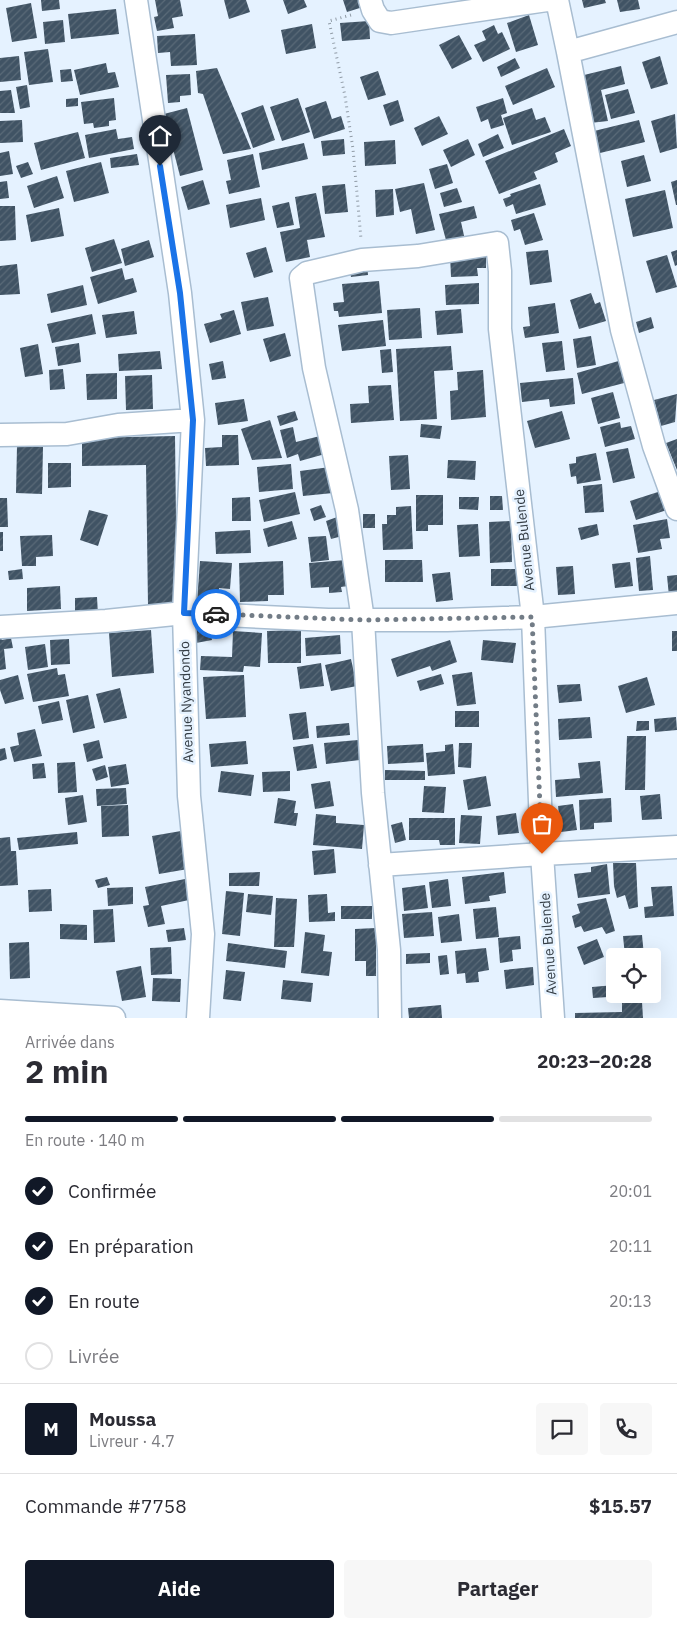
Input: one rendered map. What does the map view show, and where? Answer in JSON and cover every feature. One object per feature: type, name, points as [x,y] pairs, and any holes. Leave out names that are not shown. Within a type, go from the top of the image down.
[{"type":"street","name":"Avenue Nyandondo","points":[[136,0],[180,293],[193,420],[184,613],[189,796],[203,934],[198,1018]]},
{"type":"street","points":[[372,5],[380,21],[391,23],[547,0]]},
{"type":"street","points":[[556,0],[568,52],[622,330],[654,446],[677,510]]},
{"type":"street","points":[[568,52],[677,22]]},
{"type":"street","name":"Avenue Bulende","points":[[362,260],[418,256],[497,243],[500,271],[500,329],[532,617],[542,854],[553,1018]]},
{"type":"street","points":[[362,260],[307,273],[301,278],[301,284],[314,368],[347,510],[363,620],[380,865],[389,950],[390,1018]]},
{"type":"street","points":[[0,435],[67,434],[118,425],[193,420]]},
{"type":"street","points":[[0,627],[106,621],[184,613],[363,620],[532,617],[677,603]]},
{"type":"street","points":[[380,865],[677,847]]},
{"type":"street","points":[[0,1011],[114,1018]]},
{"type":"path","points":[[362,260],[353,149],[345,96],[329,21],[372,5]]},
{"type":"building","points":[[41,0],[59,0],[60,9],[42,11]]},
{"type":"building","points":[[155,0],[180,0],[183,16],[172,18],[174,28],[157,31],[154,17],[158,16]]},
{"type":"building","points":[[224,0],[246,0],[250,12],[229,19]]},
{"type":"building","points":[[283,0],[304,0],[307,7],[288,14]]},
{"type":"building","points":[[343,0],[361,0],[363,7],[347,12]]},
{"type":"building","points":[[582,0],[605,0],[606,3],[584,8]]},
{"type":"building","points":[[617,0],[638,0],[640,9],[620,12]]},
{"type":"building","points":[[31,3],[37,38],[12,42],[6,8]]},
{"type":"building","points":[[116,9],[119,34],[71,39],[68,14]]},
{"type":"building","points":[[529,15],[538,45],[516,52],[507,23]]},
{"type":"building","points":[[63,20],[65,42],[45,44],[43,22]]},
{"type":"building","points":[[369,21],[370,39],[342,41],[340,23]]},
{"type":"building","points":[[312,24],[316,48],[286,54],[281,30]]},
{"type":"building","points":[[494,25],[498,34],[502,32],[510,49],[483,62],[474,45],[486,40],[482,31]]},
{"type":"building","points":[[195,34],[197,65],[171,66],[170,52],[158,53],[157,36]]},
{"type":"building","points":[[459,35],[472,59],[452,69],[439,45]]},
{"type":"building","points":[[48,49],[53,82],[29,85],[24,52]]},
{"type":"building","points":[[19,56],[21,80],[0,82],[0,58]]},
{"type":"building","points":[[660,56],[668,84],[651,89],[642,62]]},
{"type":"building","points":[[515,58],[520,68],[501,77],[497,67]]},
{"type":"building","points":[[106,63],[108,73],[115,72],[119,87],[80,95],[74,70]]},
{"type":"building","points":[[621,66],[625,84],[601,90],[608,121],[590,123],[584,75]]},
{"type":"building","points":[[217,68],[251,149],[223,154],[203,94],[198,93],[196,71]]},
{"type":"building","points":[[547,68],[555,87],[513,105],[505,86]]},
{"type":"building","points":[[71,69],[73,81],[61,82],[60,70]]},
{"type":"building","points":[[378,71],[386,95],[368,100],[360,77]]},
{"type":"building","points":[[190,74],[191,95],[180,96],[180,102],[168,103],[166,75]]},
{"type":"building","points":[[27,85],[30,107],[20,109],[16,87]]},
{"type":"building","points":[[628,89],[635,113],[611,119],[605,95]]},
{"type":"building","points":[[11,90],[15,113],[0,113],[0,91]]},
{"type":"building","points":[[78,98],[78,106],[66,107],[66,99]]},
{"type":"building","points":[[114,98],[116,120],[109,121],[109,126],[94,128],[93,123],[84,124],[81,102]]},
{"type":"building","points":[[298,98],[310,132],[282,141],[270,107]]},
{"type":"building","points":[[503,98],[507,113],[501,115],[504,125],[491,129],[488,119],[481,122],[476,107]]},
{"type":"building","points":[[398,100],[404,121],[390,126],[383,105]]},
{"type":"building","points":[[326,101],[332,119],[341,116],[345,129],[314,139],[305,108]]},
{"type":"building","points":[[263,105],[275,140],[253,148],[241,113]]},
{"type":"building","points":[[187,108],[203,170],[180,176],[164,114]]},
{"type":"building","points":[[532,108],[536,120],[545,117],[551,132],[512,145],[503,118]]},
{"type":"building","points":[[675,114],[677,148],[660,153],[651,121]]},
{"type":"building","points":[[439,116],[448,134],[422,146],[414,128]]},
{"type":"building","points":[[22,120],[23,142],[0,143],[0,121]]},
{"type":"building","points":[[639,120],[645,142],[596,154],[590,132]]},
{"type":"building","points":[[116,129],[118,139],[132,137],[134,149],[89,158],[85,135]]},
{"type":"building","points":[[564,129],[571,146],[555,153],[558,162],[534,172],[537,179],[499,194],[485,161]]},
{"type":"building","points":[[78,132],[85,158],[41,170],[34,143]]},
{"type":"building","points":[[498,134],[504,148],[483,157],[478,144]]},
{"type":"building","points":[[344,139],[345,154],[323,156],[321,141]]},
{"type":"building","points":[[468,139],[475,155],[451,167],[443,150]]},
{"type":"building","points":[[395,140],[396,164],[365,166],[364,142]]},
{"type":"building","points":[[304,143],[308,159],[262,170],[259,153]]},
{"type":"building","points":[[9,151],[13,174],[0,176],[0,153]]},
{"type":"building","points":[[137,154],[139,165],[111,168],[110,158]]},
{"type":"building","points":[[253,154],[260,187],[229,194],[226,181],[231,180],[227,160]]},
{"type":"building","points":[[644,155],[651,181],[627,187],[621,161]]},
{"type":"building","points":[[28,162],[33,174],[21,178],[16,166]]},
{"type":"building","points":[[101,162],[109,193],[74,202],[66,171]]},
{"type":"building","points":[[447,164],[453,183],[435,189],[429,169]]},
{"type":"building","points":[[57,176],[64,198],[34,208],[27,186]]},
{"type":"building","points":[[203,180],[210,204],[188,210],[181,187]]},
{"type":"building","points":[[677,180],[677,205],[676,205],[671,182]]},
{"type":"building","points":[[7,181],[9,198],[0,199],[0,182]]},
{"type":"building","points":[[424,183],[435,230],[416,234],[411,209],[400,212],[395,189]]},
{"type":"building","points":[[345,184],[348,212],[325,214],[322,186]]},
{"type":"building","points":[[540,184],[546,205],[516,214],[513,204],[506,207],[503,199],[511,196],[510,194]]},
{"type":"building","points":[[457,188],[462,202],[444,207],[440,193]]},
{"type":"building","points":[[393,189],[394,215],[376,217],[375,190]]},
{"type":"building","points":[[665,190],[673,228],[633,237],[625,199]]},
{"type":"building","points":[[316,193],[325,237],[307,240],[310,257],[286,262],[280,232],[300,228],[295,197]]},
{"type":"building","points":[[261,198],[265,220],[230,228],[226,205]]},
{"type":"building","points":[[289,202],[294,225],[277,228],[272,206]]},
{"type":"building","points":[[0,206],[15,206],[16,240],[0,241]]},
{"type":"building","points":[[474,206],[477,218],[461,222],[465,240],[447,244],[439,214]]},
{"type":"building","points":[[59,208],[64,236],[31,242],[26,215]]},
{"type":"building","points":[[534,213],[543,240],[525,245],[520,229],[514,231],[511,220]]},
{"type":"building","points":[[114,239],[122,263],[92,272],[85,248]]},
{"type":"building","points":[[149,240],[154,257],[125,266],[121,249]]},
{"type":"building","points":[[266,247],[273,272],[254,278],[246,253]]},
{"type":"building","points":[[548,250],[552,282],[530,285],[526,252]]},
{"type":"building","points":[[677,250],[677,265],[675,266],[671,252]]},
{"type":"building","points":[[486,254],[486,268],[477,268],[478,276],[451,277],[450,255]]},
{"type":"building","points":[[667,255],[677,287],[656,293],[646,261]]},
{"type":"building","points":[[17,264],[20,294],[0,295],[0,266]]},
{"type":"building","points":[[367,264],[368,275],[351,277],[349,267]]},
{"type":"building","points":[[122,268],[125,280],[133,278],[137,292],[98,304],[90,277]]},
{"type":"building","points":[[379,281],[382,313],[339,317],[338,311],[334,311],[333,303],[344,302],[342,284]]},
{"type":"building","points":[[479,283],[479,304],[446,305],[445,285]]},
{"type":"building","points":[[83,285],[87,305],[51,313],[47,294]]},
{"type":"building","points":[[591,293],[595,304],[600,302],[606,321],[579,329],[570,300]]},
{"type":"building","points":[[268,297],[274,326],[247,331],[241,302]]},
{"type":"building","points":[[555,303],[559,333],[525,338],[523,327],[530,326],[528,307]]},
{"type":"building","points":[[420,308],[422,338],[389,340],[387,310]]},
{"type":"building","points":[[461,309],[463,333],[437,335],[435,311]]},
{"type":"building","points":[[234,310],[241,334],[210,343],[204,324],[222,319],[220,314]]},
{"type":"building","points":[[134,311],[137,334],[106,338],[102,315]]},
{"type":"building","points":[[92,314],[96,334],[52,343],[47,324]]},
{"type":"building","points":[[651,317],[654,328],[639,333],[636,322]]},
{"type":"building","points":[[383,320],[386,346],[342,351],[338,325]]},
{"type":"building","points":[[285,333],[291,356],[270,362],[263,339]]},
{"type":"building","points":[[591,336],[596,365],[577,368],[573,339]]},
{"type":"building","points":[[562,341],[565,370],[546,372],[542,343]]},
{"type":"building","points":[[79,343],[81,362],[58,366],[55,347]]},
{"type":"building","points":[[38,344],[43,374],[25,377],[20,348]]},
{"type":"building","points":[[451,346],[453,370],[434,371],[437,419],[400,421],[396,349]]},
{"type":"building","points":[[391,349],[393,372],[382,373],[380,350]]},
{"type":"building","points":[[160,351],[162,369],[119,371],[118,354]]},
{"type":"building","points":[[622,360],[628,382],[582,394],[577,373]]},
{"type":"building","points":[[223,361],[226,378],[212,380],[209,364]]},
{"type":"building","points":[[63,369],[65,389],[50,390],[49,370]]},
{"type":"building","points":[[483,370],[486,417],[451,420],[450,391],[458,390],[457,372]]},
{"type":"building","points":[[117,373],[117,399],[87,400],[86,374]]},
{"type":"building","points":[[152,375],[153,409],[126,410],[125,376]]},
{"type":"building","points":[[573,378],[575,404],[550,407],[549,399],[522,402],[520,383]]},
{"type":"building","points":[[391,385],[394,420],[351,423],[350,404],[369,403],[368,386]]},
{"type":"building","points":[[613,392],[620,418],[598,424],[591,398]]},
{"type":"building","points":[[677,394],[675,422],[661,426],[654,400]]},
{"type":"building","points":[[244,399],[248,421],[218,425],[215,403]]},
{"type":"building","points":[[295,411],[298,420],[280,426],[277,416]]},
{"type":"building","points":[[562,411],[570,439],[535,448],[527,421]]},
{"type":"building","points":[[270,420],[282,458],[252,460],[241,429]]},
{"type":"building","points":[[620,422],[621,428],[631,426],[635,439],[605,447],[600,427]]},
{"type":"building","points":[[421,424],[442,426],[440,439],[420,437]]},
{"type":"building","points":[[293,427],[296,442],[320,436],[325,454],[300,461],[298,454],[287,458],[280,430]]},
{"type":"building","points":[[222,435],[238,435],[239,465],[206,466],[205,448],[222,447]]},
{"type":"building","points":[[175,436],[177,604],[148,605],[146,465],[82,466],[82,438]]},
{"type":"building","points":[[677,439],[677,470],[666,443]]},
{"type":"building","points":[[17,446],[43,447],[42,494],[16,493]]},
{"type":"building","points":[[628,448],[635,478],[613,483],[606,452]]},
{"type":"building","points":[[596,453],[601,480],[577,484],[576,476],[571,477],[569,464],[576,463],[576,457]]},
{"type":"building","points":[[408,455],[410,489],[391,490],[389,456]]},
{"type":"building","points":[[448,460],[476,461],[475,480],[447,478]]},
{"type":"building","points":[[48,463],[71,463],[71,487],[48,488]]},
{"type":"building","points":[[291,464],[293,489],[259,492],[257,467]]},
{"type":"building","points":[[330,467],[333,493],[303,496],[300,471]]},
{"type":"building","points":[[602,484],[604,512],[585,513],[583,486]]},
{"type":"building","points":[[661,491],[667,510],[636,520],[630,501]]},
{"type":"building","points":[[295,492],[300,514],[264,522],[259,500]]},
{"type":"building","points":[[416,495],[443,495],[443,525],[428,525],[428,531],[416,531]]},
{"type":"building","points":[[490,496],[502,496],[503,510],[490,510]]},
{"type":"building","points":[[250,497],[251,521],[232,521],[232,498]]},
{"type":"building","points":[[459,497],[479,497],[478,510],[459,509]]},
{"type":"building","points":[[0,498],[7,498],[8,527],[0,527]]},
{"type":"building","points":[[321,505],[326,517],[314,521],[310,509]]},
{"type":"building","points":[[411,506],[413,549],[383,550],[382,524],[387,524],[387,515],[396,515],[396,507]]},
{"type":"building","points":[[89,510],[108,515],[98,546],[80,540]]},
{"type":"building","points":[[363,514],[375,514],[375,528],[363,528]]},
{"type":"building","points":[[340,516],[346,535],[331,539],[326,521]]},
{"type":"building","points":[[667,519],[670,538],[660,539],[662,549],[638,553],[633,525]]},
{"type":"building","points":[[292,521],[297,539],[268,547],[263,529]]},
{"type":"building","points":[[511,521],[512,562],[490,563],[489,522]]},
{"type":"building","points":[[478,524],[480,556],[459,557],[457,525]]},
{"type":"building","points":[[597,524],[599,535],[581,540],[578,528]]},
{"type":"building","points":[[250,530],[251,553],[216,554],[215,532]]},
{"type":"building","points":[[0,532],[3,532],[3,551],[0,551]]},
{"type":"building","points":[[52,535],[53,556],[36,557],[36,566],[22,566],[20,536]]},
{"type":"building","points":[[326,536],[329,560],[311,562],[308,537]]},
{"type":"building","points":[[650,556],[653,590],[639,591],[636,558]]},
{"type":"building","points":[[346,560],[348,586],[341,587],[342,592],[329,593],[329,587],[311,588],[309,563]]},
{"type":"building","points":[[385,560],[422,560],[423,582],[385,582]]},
{"type":"building","points":[[200,561],[232,563],[230,589],[219,588],[218,603],[197,602]]},
{"type":"building","points":[[283,561],[284,595],[268,595],[268,601],[240,602],[239,563]]},
{"type":"building","points":[[630,562],[633,586],[615,588],[612,564]]},
{"type":"building","points":[[573,566],[575,594],[558,595],[556,567]]},
{"type":"building","points":[[22,569],[23,579],[9,580],[8,571]]},
{"type":"building","points":[[491,569],[518,569],[518,586],[491,586]]},
{"type":"building","points":[[450,572],[453,600],[436,602],[432,574]]},
{"type":"building","points":[[677,575],[677,595],[669,596],[667,576]]},
{"type":"building","points":[[60,586],[61,609],[27,611],[27,588]]},
{"type":"building","points":[[97,597],[98,615],[75,615],[75,598]]},
{"type":"building","points":[[209,627],[212,640],[196,643],[194,630]]},
{"type":"building","points":[[151,630],[154,673],[112,677],[109,633]]},
{"type":"building","points":[[301,630],[301,663],[268,663],[267,631]]},
{"type":"building","points":[[233,631],[262,633],[260,667],[244,666],[243,672],[200,670],[201,656],[232,657]]},
{"type":"building","points":[[672,631],[677,631],[677,651],[672,651]]},
{"type":"building","points":[[340,635],[341,654],[306,656],[305,638]]},
{"type":"building","points":[[0,637],[2,640],[11,638],[13,648],[4,649],[6,669],[0,670]]},
{"type":"building","points":[[69,639],[70,664],[51,665],[50,640]]},
{"type":"building","points":[[450,640],[457,662],[432,671],[430,666],[397,677],[391,659]]},
{"type":"building","points":[[483,640],[516,643],[513,663],[481,660]]},
{"type":"building","points":[[45,644],[48,667],[28,670],[25,647]]},
{"type":"building","points":[[351,659],[357,686],[331,691],[325,665]]},
{"type":"building","points":[[321,663],[324,686],[300,689],[297,667]]},
{"type":"building","points":[[57,668],[58,675],[65,674],[69,696],[33,702],[27,674]]},
{"type":"building","points":[[472,672],[476,704],[457,706],[452,675]]},
{"type":"building","points":[[441,674],[444,684],[420,691],[417,681]]},
{"type":"building","points":[[18,675],[24,699],[5,704],[0,690],[0,680]]},
{"type":"building","points":[[244,675],[246,717],[206,719],[203,677]]},
{"type":"building","points":[[647,677],[655,705],[626,713],[618,686]]},
{"type":"building","points":[[580,684],[582,701],[559,703],[557,685]]},
{"type":"building","points":[[120,688],[127,718],[104,723],[96,694]]},
{"type":"building","points":[[88,695],[95,728],[73,733],[66,700]]},
{"type":"building","points":[[59,701],[63,720],[42,724],[38,706]]},
{"type":"building","points":[[455,711],[479,711],[479,727],[455,727]]},
{"type":"building","points":[[306,712],[309,738],[293,740],[289,714]]},
{"type":"building","points":[[590,717],[592,738],[559,740],[558,719]]},
{"type":"building","points":[[676,717],[677,730],[655,732],[654,719]]},
{"type":"building","points":[[637,721],[649,721],[649,730],[636,731]]},
{"type":"building","points":[[349,723],[350,735],[317,738],[316,726]]},
{"type":"building","points":[[35,729],[42,756],[14,762],[10,747],[19,745],[17,733]]},
{"type":"building","points":[[627,736],[646,736],[645,790],[625,790]]},
{"type":"building","points":[[99,740],[103,758],[87,762],[83,744]]},
{"type":"building","points":[[358,740],[360,760],[326,764],[324,743]]},
{"type":"building","points":[[246,741],[248,764],[211,767],[209,744]]},
{"type":"building","points":[[459,743],[472,743],[471,768],[458,767]]},
{"type":"building","points":[[313,744],[317,768],[297,771],[293,747]]},
{"type":"building","points":[[423,744],[424,762],[388,764],[387,746]]},
{"type":"building","points":[[453,744],[455,774],[428,776],[426,753],[445,751],[445,745]]},
{"type":"building","points":[[5,748],[7,759],[0,761],[0,749]]},
{"type":"building","points":[[600,761],[603,793],[556,797],[555,780],[580,778],[578,763]]},
{"type":"building","points":[[75,762],[77,792],[58,793],[57,763]]},
{"type":"building","points":[[44,763],[46,778],[33,779],[32,764]]},
{"type":"building","points":[[126,764],[129,784],[111,787],[108,767]]},
{"type":"building","points":[[105,765],[108,777],[96,781],[92,769]]},
{"type":"building","points":[[385,770],[425,771],[425,780],[385,780]]},
{"type":"building","points":[[221,771],[254,775],[251,796],[218,792]]},
{"type":"building","points":[[290,771],[290,791],[263,792],[262,772]]},
{"type":"building","points":[[486,776],[491,806],[468,810],[463,780]]},
{"type":"building","points":[[330,781],[334,806],[315,809],[311,784]]},
{"type":"building","points":[[424,786],[446,787],[444,813],[422,812]]},
{"type":"building","points":[[126,788],[127,804],[97,806],[96,789]]},
{"type":"building","points":[[660,794],[662,819],[642,820],[640,796]]},
{"type":"building","points":[[83,795],[87,822],[68,825],[65,798]]},
{"type":"building","points":[[278,798],[296,801],[294,813],[298,813],[296,826],[274,823]]},
{"type":"building","points":[[611,798],[612,822],[594,823],[594,829],[580,830],[579,800]]},
{"type":"building","points":[[573,804],[577,830],[553,833],[552,824],[560,823],[558,806]]},
{"type":"building","points":[[128,805],[129,836],[102,837],[101,806]]},
{"type":"building","points":[[516,813],[519,833],[498,835],[496,816]]},
{"type":"building","points":[[316,814],[336,816],[336,823],[364,825],[362,849],[313,845]]},
{"type":"building","points":[[461,815],[482,816],[480,844],[459,843]]},
{"type":"building","points":[[409,818],[455,818],[455,845],[440,845],[439,840],[409,840]]},
{"type":"building","points":[[402,822],[406,840],[395,843],[391,825]]},
{"type":"building","points":[[181,831],[188,869],[159,874],[152,836]]},
{"type":"building","points":[[77,832],[78,844],[19,850],[17,838]]},
{"type":"building","points":[[10,837],[11,851],[16,851],[18,885],[0,886],[0,838]]},
{"type":"building","points":[[334,849],[336,873],[314,875],[312,851]]},
{"type":"building","points":[[613,863],[636,863],[638,907],[629,909],[625,895],[617,898],[614,886]]},
{"type":"building","points":[[607,864],[610,894],[578,898],[574,874],[591,872],[591,867]]},
{"type":"building","points":[[260,872],[259,886],[229,886],[229,873]]},
{"type":"building","points":[[504,872],[506,893],[489,896],[490,901],[465,904],[462,877]]},
{"type":"building","points":[[107,877],[110,885],[98,888],[95,880]]},
{"type":"building","points":[[185,879],[189,900],[161,906],[165,924],[148,927],[143,906],[149,905],[145,887]]},
{"type":"building","points":[[448,879],[451,906],[432,908],[429,882]]},
{"type":"building","points":[[425,885],[428,908],[404,911],[402,888]]},
{"type":"building","points":[[672,886],[674,916],[645,918],[644,907],[653,906],[651,887]]},
{"type":"building","points":[[133,887],[133,904],[108,906],[107,888]]},
{"type":"building","points":[[51,889],[52,911],[29,912],[28,890]]},
{"type":"building","points":[[226,891],[244,893],[240,936],[222,934]]},
{"type":"building","points":[[248,894],[273,896],[271,915],[246,912]]},
{"type":"building","points":[[327,894],[328,913],[335,912],[335,921],[309,922],[308,895]]},
{"type":"building","points":[[276,898],[297,899],[294,947],[274,947]]},
{"type":"building","points":[[606,898],[615,931],[606,934],[602,927],[584,932],[581,926],[575,928],[572,916],[580,913],[577,904]]},
{"type":"building","points":[[341,906],[372,906],[372,919],[341,919]]},
{"type":"building","points":[[496,907],[499,937],[476,939],[473,909]]},
{"type":"building","points":[[113,909],[115,942],[94,943],[93,910]]},
{"type":"building","points":[[432,912],[434,936],[404,938],[402,914]]},
{"type":"building","points":[[459,914],[462,941],[441,943],[438,917]]},
{"type":"building","points":[[60,924],[87,925],[87,940],[60,939]]},
{"type":"building","points":[[184,928],[186,940],[168,942],[166,930]]},
{"type":"building","points":[[376,928],[376,976],[366,976],[366,961],[355,961],[355,929]]},
{"type":"building","points":[[305,932],[325,935],[323,951],[332,952],[329,976],[301,973]]},
{"type":"building","points":[[642,935],[643,948],[624,948],[623,936]]},
{"type":"building","points":[[520,936],[521,949],[512,950],[513,961],[500,963],[498,938]]},
{"type":"building","points":[[597,939],[604,957],[584,965],[577,947]]},
{"type":"building","points":[[29,942],[30,978],[10,979],[9,943]]},
{"type":"building","points":[[228,943],[287,951],[285,968],[226,961]]},
{"type":"building","points":[[171,947],[172,974],[151,975],[150,948]]},
{"type":"building","points":[[486,948],[489,970],[478,972],[479,982],[466,983],[465,973],[457,974],[455,951]]},
{"type":"building","points":[[430,953],[430,963],[406,964],[406,954]]},
{"type":"building","points":[[447,955],[449,974],[440,975],[438,956]]},
{"type":"building","points":[[141,966],[146,997],[122,1001],[116,971]]},
{"type":"building","points":[[533,967],[534,985],[506,989],[504,970]]},
{"type":"building","points":[[226,970],[245,972],[241,1001],[223,999]]},
{"type":"building","points":[[153,978],[181,979],[180,1002],[152,1001]]},
{"type":"building","points":[[283,980],[313,983],[311,1002],[281,999]]},
{"type":"building","points":[[606,986],[606,997],[593,998],[592,987]]},
{"type":"building","points":[[622,1003],[642,1003],[643,1018],[575,1018],[575,1013],[622,1012]]},
{"type":"building","points":[[441,1005],[442,1018],[409,1018],[408,1008]]},
{"type":"way so far","points":[[216,614],[328,620],[447,620],[532,617],[542,854]]},
{"type":"route","points":[[160,166],[180,293],[193,420],[184,613],[216,614]]}]
